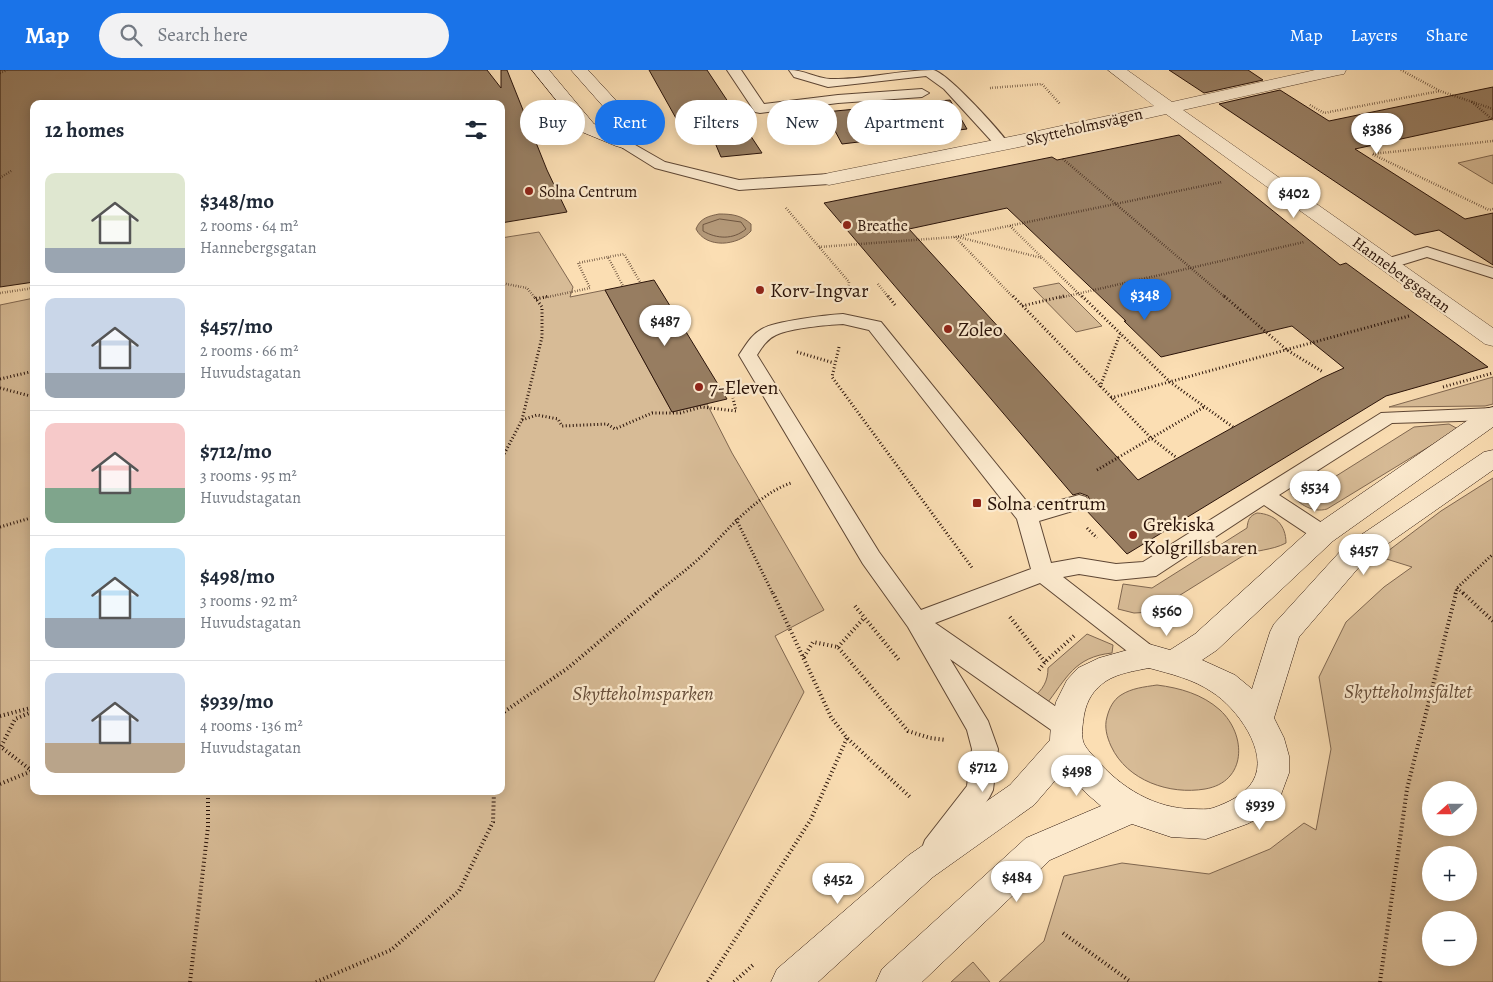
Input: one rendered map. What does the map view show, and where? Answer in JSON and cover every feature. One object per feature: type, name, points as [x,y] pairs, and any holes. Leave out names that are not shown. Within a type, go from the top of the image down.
[{"type":"street","points":[[540,70],[588,128],[595,131]]},
{"type":"street","points":[[579,70],[607,100]]},
{"type":"street","name":"Hannebergsgatan","points":[[1116,70],[1493,339]]},
{"type":"street","name":"Skytteholmsvägen","points":[[829,179],[1011,142],[1338,70]]},
{"type":"street","points":[[790,982],[921,866],[1022,795],[1067,735],[1072,696],[1088,678],[1107,666],[1162,660],[1206,642],[1323,534],[1493,414]]},
{"type":"street","points":[[1259,716],[1285,632],[1356,552],[1493,458]]},
{"type":"street","points":[[1067,735],[1081,765],[1097,783],[1132,809],[1163,821],[1207,824],[1250,809],[1268,787],[1273,773],[1272,744],[1259,716],[1233,690],[1203,672],[1162,660]]},
{"type":"street","points":[[895,982],[1038,850],[1092,824],[1132,809]]},
{"type":"lane","points":[[734,70],[760,109],[922,93]]},
{"type":"lane","points":[[796,70],[799,74],[828,83],[929,72],[954,91],[1011,142]]},
{"type":"lane","points":[[828,83],[838,100]]},
{"type":"lane","points":[[628,145],[660,165],[739,185],[829,179]]},
{"type":"lane","points":[[1388,264],[1427,252],[1493,273]]},
{"type":"lane","points":[[921,866],[980,790],[985,749],[979,728],[916,621],[871,558],[748,355],[757,341],[770,331],[822,320],[843,319],[875,326],[1027,517],[1043,573],[1162,660]]},
{"type":"lane","points":[[916,621],[1043,573],[1079,566],[1116,572],[1148,570],[1388,417],[1493,414]]},
{"type":"lane","points":[[1264,495],[1323,534]]},
{"type":"lane","points":[[1027,517],[1079,502]]},
{"type":"lane","points":[[916,621],[1020,696],[1067,735]]},
{"type":"path","points":[[0,74],[7,70]]},
{"type":"path","points":[[1401,70],[1440,91],[1493,109]]},
{"type":"path","points":[[954,91],[1042,84],[1062,107]]},
{"type":"path","points":[[1469,100],[1493,120]]},
{"type":"path","points":[[1493,141],[1372,154],[1489,210],[1493,209]]},
{"type":"path","points":[[1011,142],[1053,150],[1287,350],[1324,372]]},
{"type":"path","points":[[0,178],[12,171]]},
{"type":"path","points":[[739,185],[777,198],[849,282]]},
{"type":"path","points":[[819,247],[955,237],[1182,190]]},
{"type":"path","points":[[1010,226],[1170,382],[1233,427]]},
{"type":"path","points":[[1022,306],[1344,232]]},
{"type":"path","points":[[955,237],[1043,258]]},
{"type":"path","points":[[955,237],[1151,438],[1178,458]]},
{"type":"path","points":[[536,299],[590,288],[578,263],[624,254],[640,282]]},
{"type":"path","points":[[608,257],[623,286]]},
{"type":"path","points":[[505,284],[528,288],[542,307],[542,337],[522,420],[505,452]]},
{"type":"path","points":[[878,284],[896,305]]},
{"type":"path","points":[[0,293],[30,289]]},
{"type":"path","points":[[1111,398],[1446,306]]},
{"type":"path","points":[[1100,387],[1120,334]]},
{"type":"path","points":[[794,352],[834,364],[832,377],[990,593],[1045,662]]},
{"type":"path","points":[[0,379],[30,372]]},
{"type":"path","points":[[0,388],[30,396]]},
{"type":"path","points":[[522,420],[537,415],[558,419],[562,426],[569,424],[597,427],[607,424],[615,428],[652,413],[680,413],[702,407],[736,411],[734,398]]},
{"type":"path","points":[[1098,470],[1204,407]]},
{"type":"path","points":[[505,711],[576,662],[707,551],[736,519],[782,486],[818,471]]},
{"type":"path","points":[[0,527],[30,518]]},
{"type":"path","points":[[736,519],[832,718],[847,738],[911,798]]},
{"type":"path","points":[[1380,982],[1407,789],[1457,588],[1493,554]]},
{"type":"path","points":[[1457,588],[1493,621]]},
{"type":"path","points":[[838,647],[864,618],[855,606]]},
{"type":"path","points":[[804,658],[813,642],[838,647],[908,731],[930,738],[948,740]]},
{"type":"path","points":[[0,716],[30,708]]},
{"type":"path","points":[[30,713],[14,719],[1,746],[30,769]]},
{"type":"path","points":[[708,982],[811,819],[847,738]]},
{"type":"path","points":[[0,784],[30,772]]},
{"type":"path","points":[[190,982],[208,827],[208,795]]},
{"type":"path","points":[[316,982],[391,950],[459,892],[493,822],[494,795]]},
{"type":"path","points":[[1063,933],[1131,982]]},
{"type":"green space","points":[[1493,155],[1493,184],[1458,163]]},
{"type":"green space","name":"Skytteholmsparken","points":[[539,232],[573,287],[570,297],[605,290],[672,412],[707,404],[732,453],[824,610],[775,636],[804,692],[654,982],[0,982],[0,305],[30,299],[30,795],[505,795],[505,237]]},
{"type":"green space","points":[[1059,283],[1102,326],[1076,332],[1033,288]]},
{"type":"green space","points":[[1493,377],[1493,404],[1485,406],[1389,407]]},
{"type":"green space","points":[[1449,424],[1458,429],[1327,509],[1317,510],[1307,507],[1298,502],[1291,494],[1292,488],[1296,485],[1325,483],[1414,427]]},
{"type":"green space","name":"Skytteholmsfältet","points":[[1493,478],[1493,982],[999,982],[1044,941],[1064,876],[1122,863],[1209,874],[1270,849],[1304,823],[1316,830],[1331,749],[1319,677],[1346,622],[1384,587],[1412,567],[1380,557],[1441,511]]},
{"type":"green space","points":[[1257,513],[1274,518],[1282,526],[1286,543],[1241,557],[1153,612],[1134,613],[1118,609],[1123,584],[1152,588],[1247,528],[1249,519]]},
{"type":"green space","points":[[1087,634],[1113,645],[1112,653],[1089,659],[1072,670],[1045,706],[1032,698],[1044,685],[1048,668]]},
{"type":"green space","points":[[1157,685],[1182,690],[1198,696],[1213,704],[1229,720],[1238,744],[1238,756],[1235,768],[1229,777],[1219,785],[1192,790],[1164,787],[1139,777],[1118,758],[1107,736],[1106,728],[1107,717],[1112,705],[1118,697],[1129,691]]},
{"type":"green space","points":[[973,962],[990,982],[951,982]]},
{"type":"water","points":[[719,214],[732,215],[744,219],[751,224],[751,231],[738,240],[731,242],[722,243],[707,240],[696,229],[705,218]]},
{"type":"building","name":"Solna Centrum","points":[[0,70],[487,70],[501,88],[501,70],[507,70],[520,102],[520,145],[537,145],[567,212],[505,222],[505,100],[30,100],[30,283],[0,287]]},
{"type":"building","points":[[649,70],[707,70],[727,100],[675,100],[675,116]]},
{"type":"building","points":[[1169,70],[1248,70],[1263,80],[1204,93]]},
{"type":"building","points":[[1493,87],[1493,119],[1355,149],[1465,219],[1493,213],[1493,265],[1439,230],[1415,235],[1219,104],[1280,90],[1329,121]]},
{"type":"building","points":[[847,110],[847,143],[842,144],[837,135],[837,111]]},
{"type":"building","points":[[962,120],[967,129],[962,130]]},
{"type":"building","points":[[1179,135],[1340,265],[1346,263],[1488,367],[1386,396],[1127,554],[1085,509],[1091,503],[1088,496],[1080,493],[1073,495],[824,203],[1052,157],[1057,160]],"holes":[[[1007,208],[1126,321],[1124,321],[1161,357],[1292,326],[1344,368],[1322,378],[1138,480],[909,229]]]},
{"type":"building","points":[[716,145],[757,145],[762,153],[721,157]]},
{"type":"building","points":[[654,280],[727,399],[672,412],[605,290]]},
{"type":"place","name":"Solna Centrum","points":[[529,191]]},
{"type":"place","name":"Breathe","points":[[847,225]]},
{"type":"place","name":"Korv-Ingvar","points":[[760,290]]},
{"type":"place","name":"Zoleo","points":[[948,329]]},
{"type":"place","name":"7-Eleven","points":[[699,387]]},
{"type":"place","name":"Solna centrum","points":[[977,503]]},
{"type":"place","name":"Grekiska Kolgrillsbaren","points":[[1133,535]]}]
